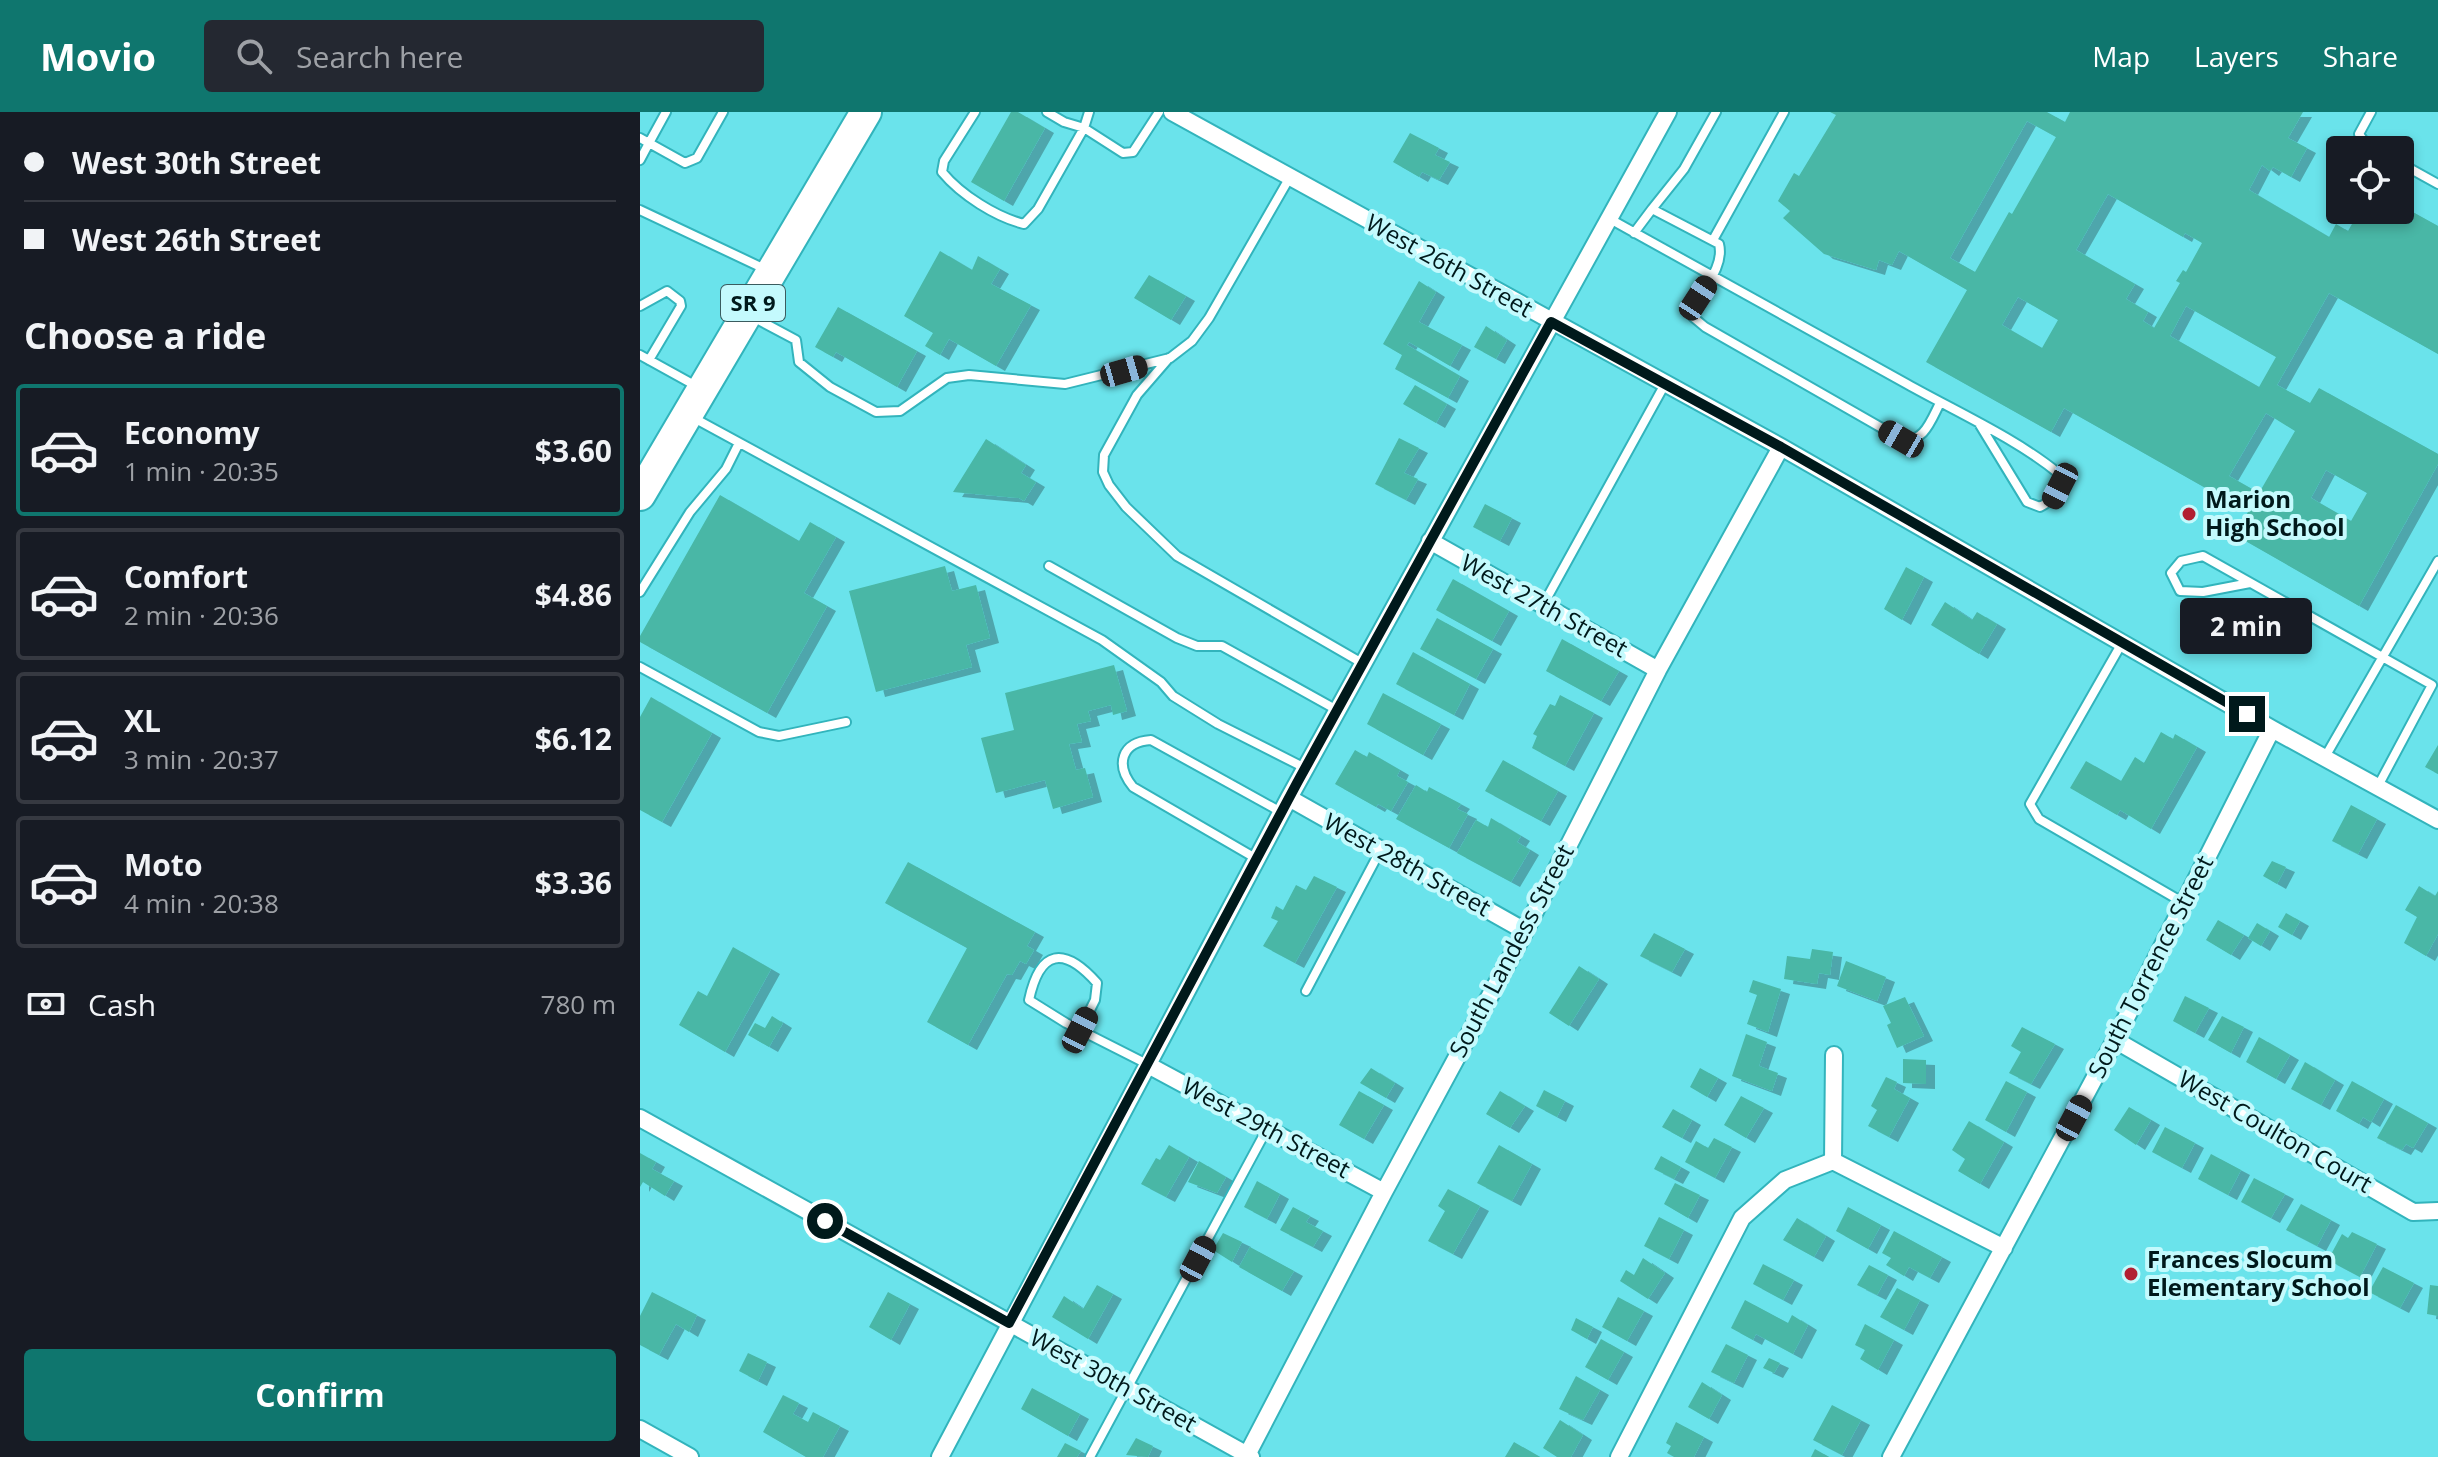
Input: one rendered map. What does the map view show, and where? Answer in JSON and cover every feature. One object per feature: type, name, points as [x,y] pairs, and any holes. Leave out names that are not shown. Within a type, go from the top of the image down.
[{"type":"highway","name":"SR 9","points":[[640,495],[866,112]]},
{"type":"street","name":"West 26th Street","points":[[1172,112],[1781,447],[2272,729],[2438,820]]},
{"type":"street","points":[[940,1457],[1305,768],[1668,112]]},
{"type":"street","name":"South Landess Street","points":[[1248,1456],[1384,1192],[1525,931],[1658,670],[1781,447]]},
{"type":"street","name":"West 27th Street","points":[[1430,541],[1658,670]]},
{"type":"street","name":"South Torrence Street","points":[[1891,1457],[2115,1040],[2272,729]]},
{"type":"street","name":"West 28th Street","points":[[1285,805],[1380,851],[1525,931]]},
{"type":"street","name":"West Coulton Court","points":[[2115,1040],[2413,1212],[2438,1211]]},
{"type":"street","points":[[1833,1161],[1834,1055]]},
{"type":"street","name":"West 29th Street","points":[[1148,1065],[1384,1192]]},
{"type":"street","name":"West 30th Street","points":[[640,1118],[1248,1456]]},
{"type":"street","points":[[1619,1457],[1742,1218],[1785,1180],[1833,1161],[2004,1248]]},
{"type":"street","points":[[640,1429],[690,1457]]},
{"type":"lane","points":[[640,160],[644,141],[666,112]]},
{"type":"lane","points":[[644,141],[690,163],[697,158],[723,112]]},
{"type":"lane","points":[[975,112],[944,161],[942,172],[951,182],[1007,219],[1024,224],[1038,209],[1084,128],[1089,112]]},
{"type":"lane","points":[[1047,112],[1064,122],[1084,128],[1123,153],[1133,152],[1159,112]]},
{"type":"lane","points":[[1634,233],[1684,169],[1716,112]]},
{"type":"lane","points":[[1713,240],[1784,112]]},
{"type":"lane","points":[[2360,136],[2371,112]]},
{"type":"lane","points":[[2414,171],[2438,184]]},
{"type":"lane","points":[[1290,177],[1209,318],[1192,341],[1170,358],[1137,395],[1104,455],[1103,472],[1126,507],[1177,556],[1362,663]]},
{"type":"lane","points":[[1652,209],[1719,244],[1721,250],[1713,275],[1692,311],[1693,317],[1705,327],[1901,439],[1910,441],[1919,437],[1940,403]]},
{"type":"lane","points":[[640,210],[771,272]]},
{"type":"lane","points":[[1609,219],[1713,275],[1980,425],[2045,462],[2058,473],[2060,486],[2052,500],[2040,507],[2027,502],[1980,425]]},
{"type":"lane","points":[[640,306],[667,291],[680,301],[681,306],[643,358],[739,443],[1102,640],[1161,682],[1173,696],[1218,724],[1305,768]]},
{"type":"lane","points":[[747,314],[796,340],[799,362],[830,387],[876,412],[900,411],[947,378],[969,375],[1065,384],[1170,358]]},
{"type":"lane","points":[[1543,605],[1665,384]]},
{"type":"lane","points":[[640,592],[690,512],[726,469],[739,443]]},
{"type":"lane","points":[[2250,583],[2203,592],[2180,591],[2171,573],[2181,561],[2203,556],[2432,685],[2378,787]]},
{"type":"lane","points":[[2325,758],[2438,561]]},
{"type":"lane","points":[[1049,566],[1177,638],[1197,646],[1222,646],[1337,710]]},
{"type":"lane","points":[[2122,643],[2030,804],[2039,819],[2184,903]]},
{"type":"lane","points":[[640,667],[759,732],[779,736],[846,722]]},
{"type":"lane","points":[[1257,859],[1133,787],[1124,777],[1124,755],[1139,741],[1151,740],[1285,805]]},
{"type":"lane","points":[[1306,991],[1380,851]]},
{"type":"lane","points":[[1080,1030],[1095,1000],[1097,983],[1083,967],[1068,958],[1053,958],[1037,974],[1029,1000],[1039,1009],[1148,1065]]},
{"type":"lane","points":[[1090,1457],[1267,1129]]},
{"type":"building","points":[[1011,112],[1018,112],[1045,128],[1004,201],[971,182]]},
{"type":"building","points":[[1830,112],[2047,112],[2065,122],[2070,112],[2303,112],[2288,138],[2307,148],[2291,177],[2273,167],[2270,171],[2262,165],[2249,190],[2329,237],[2336,224],[2348,231],[2352,224],[2414,224],[2414,213],[2438,226],[2438,354],[2329,293],[2277,385],[2310,403],[2319,388],[2438,454],[2438,464],[2359,606],[2235,535],[2248,512],[2064,408],[2051,432],[1926,362],[1967,290],[1899,251],[1892,265],[1879,260],[1876,270],[1824,254],[1783,218],[1790,211],[1778,201],[1794,173],[1799,176],[1836,115]],"holes":[[[2027,121],[2056,137],[1975,272],[1950,258]],[[2108,194],[2183,237],[2185,233],[2202,243],[2186,272],[2183,270],[2176,281],[2180,283],[2154,328],[2143,321],[2148,312],[2126,299],[2135,284],[2076,250]],[[2018,297],[2058,320],[2042,348],[2002,325]],[[2186,306],[2276,357],[2259,387],[2170,336]],[[2266,413],[2295,431],[2259,493],[2229,476]],[[2326,470],[2367,493],[2351,521],[2311,498]]]},
{"type":"building","points":[[1410,133],[1439,148],[1435,155],[1450,162],[1439,180],[1422,172],[1419,177],[1393,162]]},
{"type":"building","points":[[940,251],[972,270],[978,256],[1000,269],[991,284],[1031,305],[996,366],[949,339],[940,355],[925,346],[933,333],[904,316]]},
{"type":"building","points":[[1149,275],[1186,296],[1171,320],[1134,298]]},
{"type":"building","points":[[1419,281],[1436,292],[1419,322],[1462,345],[1450,366],[1409,342],[1407,345],[1460,376],[1448,398],[1395,369],[1402,355],[1383,344]]},
{"type":"building","points":[[838,307],[917,351],[897,387],[836,352],[833,357],[815,347]]},
{"type":"building","points":[[1486,326],[1507,340],[1496,359],[1474,347]]},
{"type":"building","points":[[1415,385],[1447,404],[1436,423],[1403,404]]},
{"type":"building","points":[[1399,438],[1419,448],[1404,473],[1418,479],[1406,500],[1375,484]]},
{"type":"building","points":[[986,439],[1026,465],[1021,473],[1036,482],[1024,501],[953,492]]},
{"type":"building","points":[[720,495],[799,541],[810,522],[836,537],[804,593],[827,606],[767,713],[640,642],[640,636]]},
{"type":"building","points":[[1485,504],[1512,518],[1500,541],[1473,527]]},
{"type":"building","points":[[945,566],[952,591],[976,585],[990,638],[966,645],[972,667],[876,692],[849,591]]},
{"type":"building","points":[[1906,567],[1924,577],[1902,620],[1884,609]]},
{"type":"building","points":[[1453,579],[1509,611],[1492,641],[1436,610]]},
{"type":"building","points":[[1945,602],[1972,620],[1977,612],[1997,624],[1979,654],[1931,625]]},
{"type":"building","points":[[1437,618],[1493,649],[1476,679],[1420,649]]},
{"type":"building","points":[[1562,639],[1619,671],[1601,701],[1546,671]]},
{"type":"building","points":[[1413,652],[1470,684],[1454,715],[1396,684]]},
{"type":"building","points":[[1114,665],[1127,711],[1113,715],[1111,705],[1088,711],[1091,721],[1077,724],[1082,742],[1069,744],[1076,770],[1085,768],[1093,797],[1053,809],[1045,780],[996,793],[981,738],[1014,730],[1005,693]]},
{"type":"building","points":[[1383,693],[1441,724],[1423,755],[1367,724]]},
{"type":"building","points":[[1560,695],[1594,713],[1565,766],[1532,748],[1537,736],[1533,734],[1550,704],[1555,706]]},
{"type":"building","points":[[651,697],[712,733],[662,822],[640,810],[640,717]]},
{"type":"building","points":[[2161,732],[2173,739],[2175,734],[2197,747],[2151,829],[2120,810],[2117,815],[2070,788],[2086,761],[2121,781],[2135,757],[2144,763]]},
{"type":"building","points":[[2438,745],[2438,774],[2425,767]]},
{"type":"building","points":[[1355,750],[1367,757],[1369,752],[1400,770],[1397,776],[1408,782],[1391,811],[1378,804],[1376,807],[1335,784]]},
{"type":"building","points":[[1503,760],[1558,791],[1541,821],[1485,791]]},
{"type":"building","points":[[1416,785],[1427,792],[1429,787],[1461,804],[1457,809],[1468,814],[1449,848],[1396,819]]},
{"type":"building","points":[[2351,805],[2377,819],[2358,854],[2332,841]]},
{"type":"building","points":[[1491,818],[1521,836],[1517,842],[1530,850],[1511,882],[1457,853],[1476,820],[1488,827]]},
{"type":"building","points":[[2272,861],[2286,867],[2277,884],[2263,876]]},
{"type":"building","points":[[908,862],[1035,932],[1027,946],[1034,950],[1026,964],[1020,961],[1012,975],[1007,974],[968,1045],[927,1022],[967,948],[885,903]]},
{"type":"building","points":[[1314,876],[1337,887],[1295,963],[1263,946],[1278,921],[1271,918],[1276,906],[1283,910],[1296,885],[1306,890]]},
{"type":"building","points":[[2419,886],[2435,896],[2438,891],[2438,934],[2426,956],[2404,943],[2417,917],[2405,910]]},
{"type":"building","points":[[2286,913],[2300,921],[2292,935],[2278,927]]},
{"type":"building","points":[[2218,920],[2244,935],[2231,955],[2206,940]]},
{"type":"building","points":[[2257,923],[2270,931],[2261,946],[2248,938]]},
{"type":"building","points":[[1654,933],[1685,949],[1672,972],[1640,956]]},
{"type":"building","points":[[733,947],[771,969],[725,1052],[679,1025],[698,991],[707,996]]},
{"type":"building","points":[[1812,949],[1833,952],[1830,975],[1819,973],[1817,984],[1784,979],[1787,956],[1810,959]]},
{"type":"building","points":[[1846,961],[1886,977],[1877,1001],[1837,986]]},
{"type":"building","points":[[1579,966],[1599,979],[1569,1026],[1549,1013]]},
{"type":"building","points":[[1753,980],[1781,989],[1768,1032],[1747,1024],[1757,995],[1749,992]]},
{"type":"building","points":[[2185,996],[2209,1008],[2195,1033],[2173,1021]]},
{"type":"building","points":[[1905,997],[1924,1036],[1897,1048],[1883,1006]]},
{"type":"building","points":[[772,1016],[783,1023],[769,1047],[748,1035],[755,1023],[765,1028]]},
{"type":"building","points":[[2222,1016],[2244,1027],[2231,1053],[2208,1040]]},
{"type":"building","points":[[2022,1027],[2055,1044],[2031,1084],[2009,1073],[2021,1052],[2011,1046]]},
{"type":"building","points":[[1746,1034],[1767,1042],[1759,1066],[1778,1073],[1772,1091],[1732,1076]]},
{"type":"building","points":[[2259,1037],[2290,1055],[2276,1079],[2246,1062]]},
{"type":"building","points":[[1903,1059],[1926,1060],[1926,1084],[1903,1083]]},
{"type":"building","points":[[2305,1062],[2335,1080],[2321,1105],[2291,1089]]},
{"type":"building","points":[[1371,1068],[1395,1083],[1386,1098],[1360,1083]]},
{"type":"building","points":[[1700,1068],[1718,1078],[1707,1097],[1690,1087]]},
{"type":"building","points":[[1886,1077],[1897,1082],[1894,1089],[1910,1098],[1889,1137],[1868,1126],[1877,1110],[1871,1106]]},
{"type":"building","points":[[2006,1081],[2027,1092],[2006,1132],[1985,1120]]},
{"type":"building","points":[[2352,1081],[2384,1099],[2371,1122],[2363,1117],[2359,1124],[2336,1111]]},
{"type":"building","points":[[1544,1090],[1565,1101],[1557,1117],[1536,1106]]},
{"type":"building","points":[[1359,1091],[1384,1105],[1364,1139],[1339,1125]]},
{"type":"building","points":[[1500,1091],[1525,1106],[1510,1128],[1486,1114]]},
{"type":"building","points":[[1741,1096],[1764,1108],[1746,1138],[1724,1125]]},
{"type":"building","points":[[2396,1105],[2428,1123],[2413,1148],[2406,1144],[2402,1150],[2377,1138]]},
{"type":"building","points":[[2129,1107],[2151,1120],[2136,1145],[2114,1130]]},
{"type":"building","points":[[1673,1109],[1692,1120],[1682,1138],[1662,1127]]},
{"type":"building","points":[[1969,1121],[2004,1142],[1980,1184],[1958,1171],[1965,1159],[1952,1150]]},
{"type":"building","points":[[2165,1127],[2195,1143],[2182,1168],[2152,1152]]},
{"type":"building","points":[[1714,1138],[1732,1147],[1715,1178],[1685,1162],[1696,1141],[1708,1148]]},
{"type":"building","points":[[1169,1145],[1189,1157],[1166,1197],[1141,1184],[1156,1158],[1160,1160]]},
{"type":"building","points":[[1499,1145],[1532,1164],[1512,1201],[1477,1183]]},
{"type":"building","points":[[640,1153],[656,1162],[652,1169],[674,1181],[665,1196],[643,1182],[640,1187]]},
{"type":"building","points":[[2211,1154],[2241,1170],[2228,1195],[2198,1179]]},
{"type":"building","points":[[1661,1156],[1681,1167],[1674,1179],[1654,1169]]},
{"type":"building","points":[[1199,1161],[1226,1177],[1217,1193],[1188,1182]]},
{"type":"building","points":[[2254,1178],[2285,1194],[2271,1218],[2241,1202]]},
{"type":"building","points":[[1257,1181],[1280,1194],[1267,1219],[1244,1207]]},
{"type":"building","points":[[1675,1183],[1700,1195],[1688,1218],[1664,1204]]},
{"type":"building","points":[[1448,1189],[1480,1206],[1453,1254],[1428,1241],[1445,1211],[1438,1206]]},
{"type":"building","points":[[2301,1204],[2331,1220],[2317,1246],[2286,1230]]},
{"type":"building","points":[[1293,1207],[1310,1216],[1306,1222],[1323,1231],[1313,1247],[1280,1230]]},
{"type":"building","points":[[1848,1207],[1881,1225],[1868,1249],[1836,1231]]},
{"type":"building","points":[[1659,1217],[1684,1230],[1669,1259],[1644,1246]]},
{"type":"building","points":[[1797,1218],[1826,1236],[1814,1257],[1783,1240]]},
{"type":"building","points":[[1894,1231],[1942,1257],[1930,1278],[1909,1267],[1904,1276],[1886,1265],[1891,1258],[1882,1253]]},
{"type":"building","points":[[2352,1232],[2377,1244],[2360,1277],[2328,1260],[2342,1234],[2348,1238]]},
{"type":"building","points":[[1223,1233],[1242,1242],[1232,1262],[1213,1250]]},
{"type":"building","points":[[1250,1247],[1294,1271],[1282,1291],[1239,1267]]},
{"type":"building","points":[[1643,1258],[1665,1273],[1648,1299],[1620,1281],[1626,1270],[1634,1275]]},
{"type":"building","points":[[1763,1264],[1794,1280],[1783,1300],[1753,1284]]},
{"type":"building","points":[[1869,1265],[1888,1275],[1877,1295],[1857,1285]]},
{"type":"building","points":[[2383,1267],[2414,1283],[2400,1308],[2369,1292]]},
{"type":"building","points":[[1097,1285],[1113,1294],[1088,1339],[1052,1317],[1064,1296],[1083,1309]]},
{"type":"building","points":[[2430,1285],[2438,1286],[2438,1316],[2427,1314]]},
{"type":"building","points":[[1897,1288],[1920,1300],[1904,1330],[1880,1317]]},
{"type":"building","points":[[652,1292],[697,1315],[689,1332],[676,1324],[659,1355],[640,1345],[640,1316]]},
{"type":"building","points":[[888,1292],[910,1304],[891,1340],[869,1327]]},
{"type":"building","points":[[1618,1297],[1644,1311],[1627,1341],[1602,1327]]},
{"type":"building","points":[[1745,1300],[1788,1323],[1792,1315],[1808,1325],[1793,1354],[1756,1334],[1753,1340],[1731,1328]]},
{"type":"building","points":[[1576,1318],[1593,1327],[1587,1339],[1571,1330]]},
{"type":"building","points":[[1865,1324],[1894,1340],[1878,1370],[1860,1359],[1865,1350],[1855,1345]]},
{"type":"building","points":[[1601,1339],[1624,1352],[1608,1380],[1585,1367]]},
{"type":"building","points":[[1726,1344],[1748,1355],[1734,1383],[1711,1372]]},
{"type":"building","points":[[748,1353],[767,1362],[758,1381],[739,1371]]},
{"type":"building","points":[[1769,1358],[1780,1363],[1774,1373],[1763,1368]]},
{"type":"building","points":[[1576,1376],[1600,1390],[1583,1420],[1559,1409]]},
{"type":"building","points":[[1702,1382],[1722,1395],[1709,1419],[1688,1407]]},
{"type":"building","points":[[1032,1388],[1080,1414],[1068,1436],[1021,1409]]},
{"type":"building","points":[[783,1395],[799,1403],[793,1414],[808,1422],[813,1412],[840,1426],[823,1457],[806,1457],[763,1432]]},
{"type":"building","points":[[1832,1405],[1861,1420],[1842,1455],[1813,1440]]},
{"type":"building","points":[[1560,1420],[1583,1435],[1571,1457],[1557,1457],[1543,1448]]},
{"type":"building","points":[[1676,1422],[1704,1437],[1694,1457],[1674,1457],[1667,1453],[1671,1446],[1666,1443]]},
{"type":"building","points":[[1136,1438],[1153,1446],[1148,1457],[1126,1455]]},
{"type":"building","points":[[1514,1442],[1540,1457],[1505,1457]]},
{"type":"building","points":[[1065,1443],[1081,1451],[1077,1457],[1057,1457]]},
{"type":"building","points":[[1815,1449],[1829,1457],[1811,1457]]},
{"type":"place","name":"Marion High School","points":[[2189,514]]},
{"type":"place","name":"Frances Slocum Elementary School","points":[[2131,1274]]},
{"type":"route","points":[[825,1221],[1009,1323],[1297,783],[1551,322],[1781,447],[2247,714]]}]
